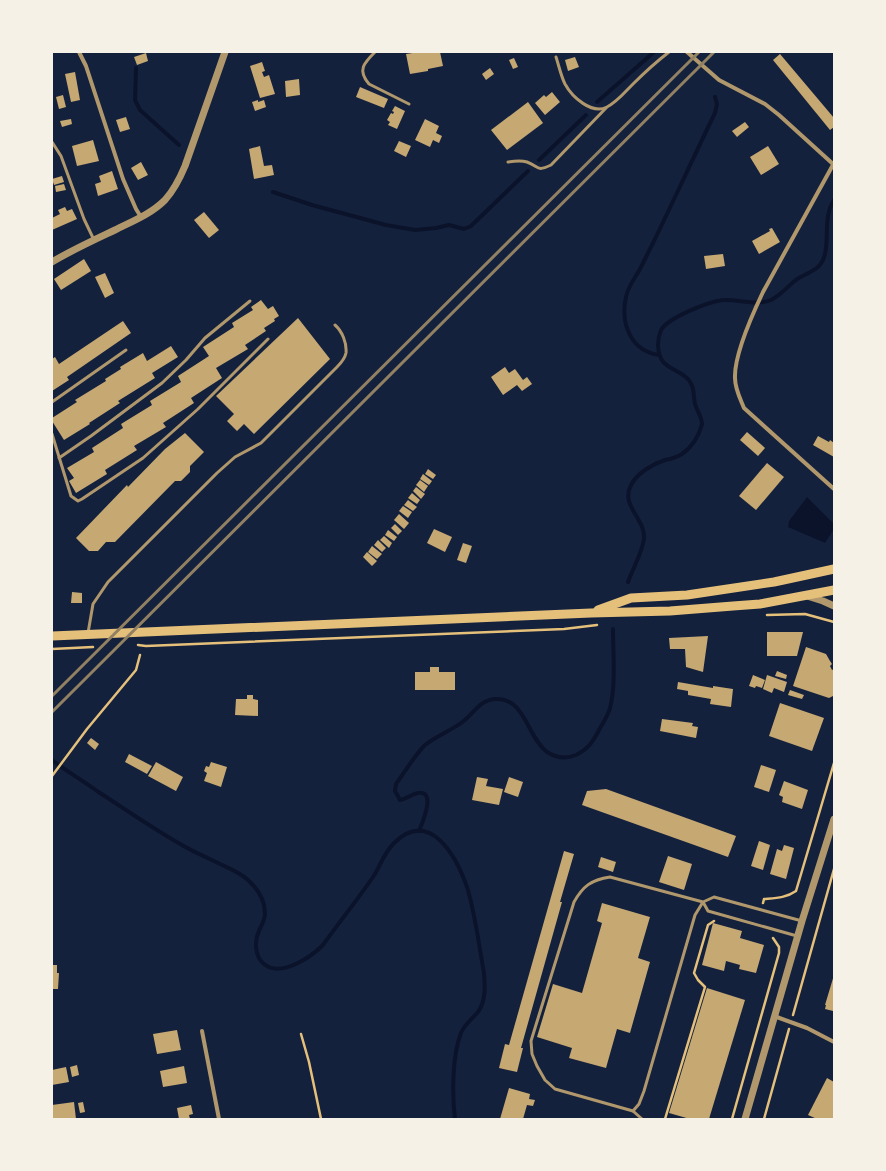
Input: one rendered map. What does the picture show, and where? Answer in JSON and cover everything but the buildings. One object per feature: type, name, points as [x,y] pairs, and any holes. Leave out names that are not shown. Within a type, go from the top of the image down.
[{"type":"main road","points":[[591,613],[631,598],[702,593],[774,582],[834,569]]},
{"type":"main road","points":[[52,636],[670,611],[760,604],[834,590]]},
{"type":"street","points":[[79,52],[86,66],[124,179],[136,209],[141,217]]},
{"type":"street","points":[[52,262],[141,217],[154,209],[165,199],[180,178],[225,52]]},
{"type":"street","points":[[687,52],[719,80],[765,104],[834,163],[754,310],[744,337],[737,362],[735,377],[739,396],[744,408],[834,489]]},
{"type":"street","points":[[805,596],[824,600],[834,606]]},
{"type":"street","points":[[745,1119],[797,936],[834,819]]},
{"type":"street","points":[[774,1016],[791,1022],[834,1042]]},
{"type":"street","points":[[202,1031],[219,1119]]},
{"type":"lane","points":[[375,52],[365,63],[363,74],[364,78],[369,84],[409,104]]},
{"type":"lane","points":[[508,162],[516,160],[527,162],[536,168],[542,169],[550,165],[608,107],[669,52]]},
{"type":"lane","points":[[556,57],[565,84],[574,95],[587,106],[595,109],[608,107]]},
{"type":"lane","points":[[52,142],[61,156],[84,219],[94,240]]},
{"type":"lane","points":[[59,458],[86,440],[162,383],[210,334],[250,302]]},
{"type":"lane","points":[[88,634],[93,604],[108,582],[217,473],[235,457],[261,443],[337,367],[346,353],[340,329],[335,325]]},
{"type":"lane","points":[[52,434],[70,496],[78,501],[148,453],[198,409],[268,340]]},
{"type":"lane","points":[[52,402],[126,350]]},
{"type":"lane","points":[[642,1119],[633,1111],[555,1089],[545,1080],[532,1054],[531,1041],[574,902],[581,890],[600,878],[610,877],[703,902],[708,911],[797,936]]},
{"type":"lane","points":[[633,1111],[639,1104],[644,1091],[695,915],[703,902],[714,897],[802,922]]},
{"type":"path","points":[[133,645],[146,646],[337,639],[599,625]]},
{"type":"path","points":[[52,649],[98,647]]},
{"type":"path","points":[[52,776],[114,694],[136,670],[140,655]]},
{"type":"path","points":[[764,1119],[834,869]]},
{"type":"path","points":[[665,1119],[705,987],[694,973],[708,925],[710,922],[718,921]]},
{"type":"path","points":[[301,1034],[309,1062],[321,1119]]},
{"type":"water","points":[[807,497],[834,524],[834,529],[825,543],[788,527],[789,521]]},
{"type":"waterway","points":[[597,102],[654,52]]},
{"type":"waterway","points":[[136,68],[135,100],[140,110],[179,145]]},
{"type":"waterway","points":[[659,355],[641,348],[630,335],[626,326],[625,317],[626,297],[630,285],[653,243],[715,113],[717,104],[715,97]]},
{"type":"waterway","points":[[539,160],[586,115]]},
{"type":"waterway","points":[[273,192],[312,205],[386,225],[415,230],[449,225],[464,229],[471,226],[528,171]]},
{"type":"waterway","points":[[628,582],[644,539],[644,532],[629,499],[628,493],[631,485],[641,473],[660,462],[678,456],[686,451],[695,441],[702,424],[695,404],[693,388],[690,382],[661,359],[658,345],[661,330],[665,325],[680,315],[716,301],[729,300],[766,302],[775,298],[797,279],[816,269],[823,260],[825,253],[828,217],[834,200]]},
{"type":"waterway","points":[[419,831],[427,808],[427,797],[424,793],[418,793],[400,800],[395,791],[396,784],[413,759],[425,745],[461,723],[485,702],[495,699],[505,700],[513,704],[525,719],[540,745],[554,756],[569,757],[580,753],[589,746],[606,717],[612,699],[614,679],[613,629]]},
{"type":"waterway","points":[[52,760],[160,832],[236,872],[248,880],[255,887],[265,909],[264,918],[256,939],[257,953],[261,961],[271,968],[279,969],[295,964],[304,960],[323,945],[369,883],[394,843],[407,834],[419,831],[430,833],[440,840],[449,850],[456,862],[467,887],[475,918],[484,973],[484,993],[481,1008],[462,1030],[458,1042],[454,1064],[453,1087],[455,1119]]},
{"type":"railway","points":[[52,696],[699,52]]},
{"type":"railway","points":[[52,712],[714,52]]}]
